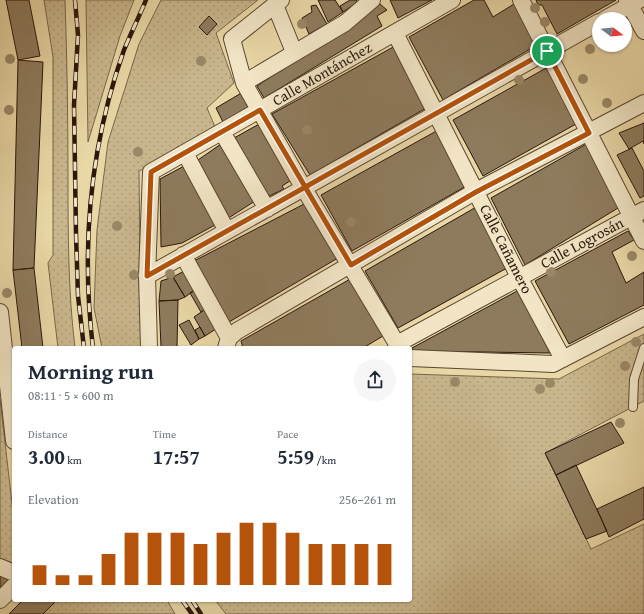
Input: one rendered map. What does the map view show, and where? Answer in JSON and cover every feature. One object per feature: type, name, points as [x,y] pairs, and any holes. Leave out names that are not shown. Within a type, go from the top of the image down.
[{"type":"street","points":[[244,83],[345,23],[372,0]]},
{"type":"street","name":"Calle Montánchez","points":[[147,276],[151,172],[452,0]]},
{"type":"street","points":[[521,0],[589,133],[638,214],[644,242]]},
{"type":"street","points":[[294,52],[278,2],[232,39],[244,83],[303,187],[351,265],[396,346]]},
{"type":"street","points":[[616,12],[632,2],[644,31]]},
{"type":"street","points":[[149,346],[147,276],[592,26]]},
{"type":"street","name":"Calle Cañamero","points":[[395,33],[519,277],[563,359]]},
{"type":"street","points":[[183,255],[228,343],[237,331],[476,192],[644,104]]},
{"type":"street","points":[[222,132],[267,209]]},
{"type":"street","points":[[185,153],[227,231]]},
{"type":"street","name":"Calle Logrosán","points":[[396,346],[519,277],[638,214]]},
{"type":"street","points":[[412,358],[554,364],[644,317]]},
{"type":"street","points":[[0,321],[5,400],[12,432]]},
{"type":"street","points":[[0,567],[12,572]]},
{"type":"street","points":[[0,600],[12,588]]},
{"type":"lane","points":[[633,407],[634,379],[644,348]]},
{"type":"shaded area","points":[[44,0],[65,0],[68,110],[69,262],[75,346],[58,346],[48,263],[53,255],[53,57]]},
{"type":"shaded area","points":[[86,0],[134,0],[120,36],[88,142]]},
{"type":"shaded area","points":[[161,0],[258,0],[216,33],[234,83],[207,108],[218,134],[139,171],[141,346],[102,346],[94,308],[97,230],[108,142],[139,44]]},
{"type":"shaded area","points":[[644,334],[644,401],[545,453],[591,549],[644,524],[644,614],[226,614],[217,602],[412,602],[412,374],[559,379]]},
{"type":"shaded area","points":[[0,399],[12,504],[12,570],[0,567]]},
{"type":"shaded area","points":[[54,602],[168,602],[175,614],[42,614]]},
{"type":"building","points":[[6,0],[29,0],[40,56],[18,60]]},
{"type":"building","points":[[318,0],[335,0],[343,12],[328,22]]},
{"type":"building","points":[[350,0],[356,0],[358,2],[343,12],[340,6]]},
{"type":"building","points":[[390,0],[432,0],[398,18]]},
{"type":"building","points":[[474,0],[484,0],[493,17],[514,4],[537,45],[443,100],[409,37]]},
{"type":"building","points":[[536,0],[616,0],[595,12],[592,12],[592,14],[557,34],[542,5],[538,5]]},
{"type":"building","points":[[380,4],[387,10],[377,16],[382,26],[264,98],[257,86]]},
{"type":"building","points":[[316,5],[327,24],[309,34],[302,18],[312,12],[311,6]]},
{"type":"building","points":[[209,16],[217,24],[207,35],[199,27]]},
{"type":"building","points":[[395,46],[426,108],[310,175],[272,114]]},
{"type":"building","points":[[18,60],[43,62],[34,268],[13,270]]},
{"type":"building","points":[[548,67],[576,124],[483,176],[453,120]]},
{"type":"building","points":[[243,92],[250,106],[223,122],[216,108]]},
{"type":"building","points":[[261,123],[293,179],[282,186],[284,189],[267,197],[234,138]]},
{"type":"building","points":[[644,123],[644,144],[643,141],[629,149],[619,133]]},
{"type":"building","points":[[440,129],[468,185],[352,251],[321,195]]},
{"type":"building","points":[[590,142],[618,208],[525,265],[491,198]]},
{"type":"building","points":[[221,144],[255,201],[227,219],[198,160]]},
{"type":"building","points":[[632,148],[644,171],[644,196],[640,198],[617,155]]},
{"type":"building","points":[[186,165],[215,225],[182,243],[161,247],[160,179]]},
{"type":"building","points":[[306,203],[338,258],[229,322],[194,261]]},
{"type":"building","points":[[478,206],[507,268],[398,328],[365,271]]},
{"type":"building","points":[[628,231],[634,240],[612,252],[626,283],[644,272],[644,305],[569,344],[535,281]]},
{"type":"building","points":[[34,268],[43,346],[22,346],[13,270]]},
{"type":"building","points":[[186,270],[198,288],[185,297],[173,277]]},
{"type":"building","points":[[173,277],[185,297],[178,300],[159,301],[161,281]]},
{"type":"building","points":[[352,278],[383,336],[366,346],[242,346],[241,341]]},
{"type":"building","points":[[196,289],[207,308],[201,312],[190,293]]},
{"type":"building","points":[[519,290],[550,353],[413,351],[412,348]]},
{"type":"building","points":[[178,300],[177,346],[161,346],[159,301]]},
{"type":"building","points":[[207,308],[219,327],[205,336],[194,317]]},
{"type":"building","points":[[189,320],[199,339],[191,345],[179,325]]},
{"type":"building","points":[[200,327],[205,336],[199,339],[195,330]]},
{"type":"building","points":[[611,422],[624,443],[556,475],[545,453]]},
{"type":"building","points":[[576,465],[607,531],[586,539],[556,475]]},
{"type":"building","points":[[644,487],[644,519],[609,537],[597,509]]},
{"type":"building","points":[[0,570],[12,576],[12,579],[0,593]]},
{"type":"building","points":[[21,602],[55,602],[43,614],[9,614]]},
{"type":"railway","points":[[75,0],[78,35],[74,105],[76,234],[78,296],[84,346]]},
{"type":"railway","points":[[93,346],[89,310],[88,273],[91,198],[96,160],[112,86],[124,50],[146,0]]},
{"type":"railway","points":[[183,602],[192,614]]},
{"type":"railway","points":[[193,602],[201,614]]},
{"type":"route","points":[[547,51],[303,187],[267,209],[147,276],[151,172],[260,110],[303,187],[351,265],[476,192],[589,133],[547,51]]}]
